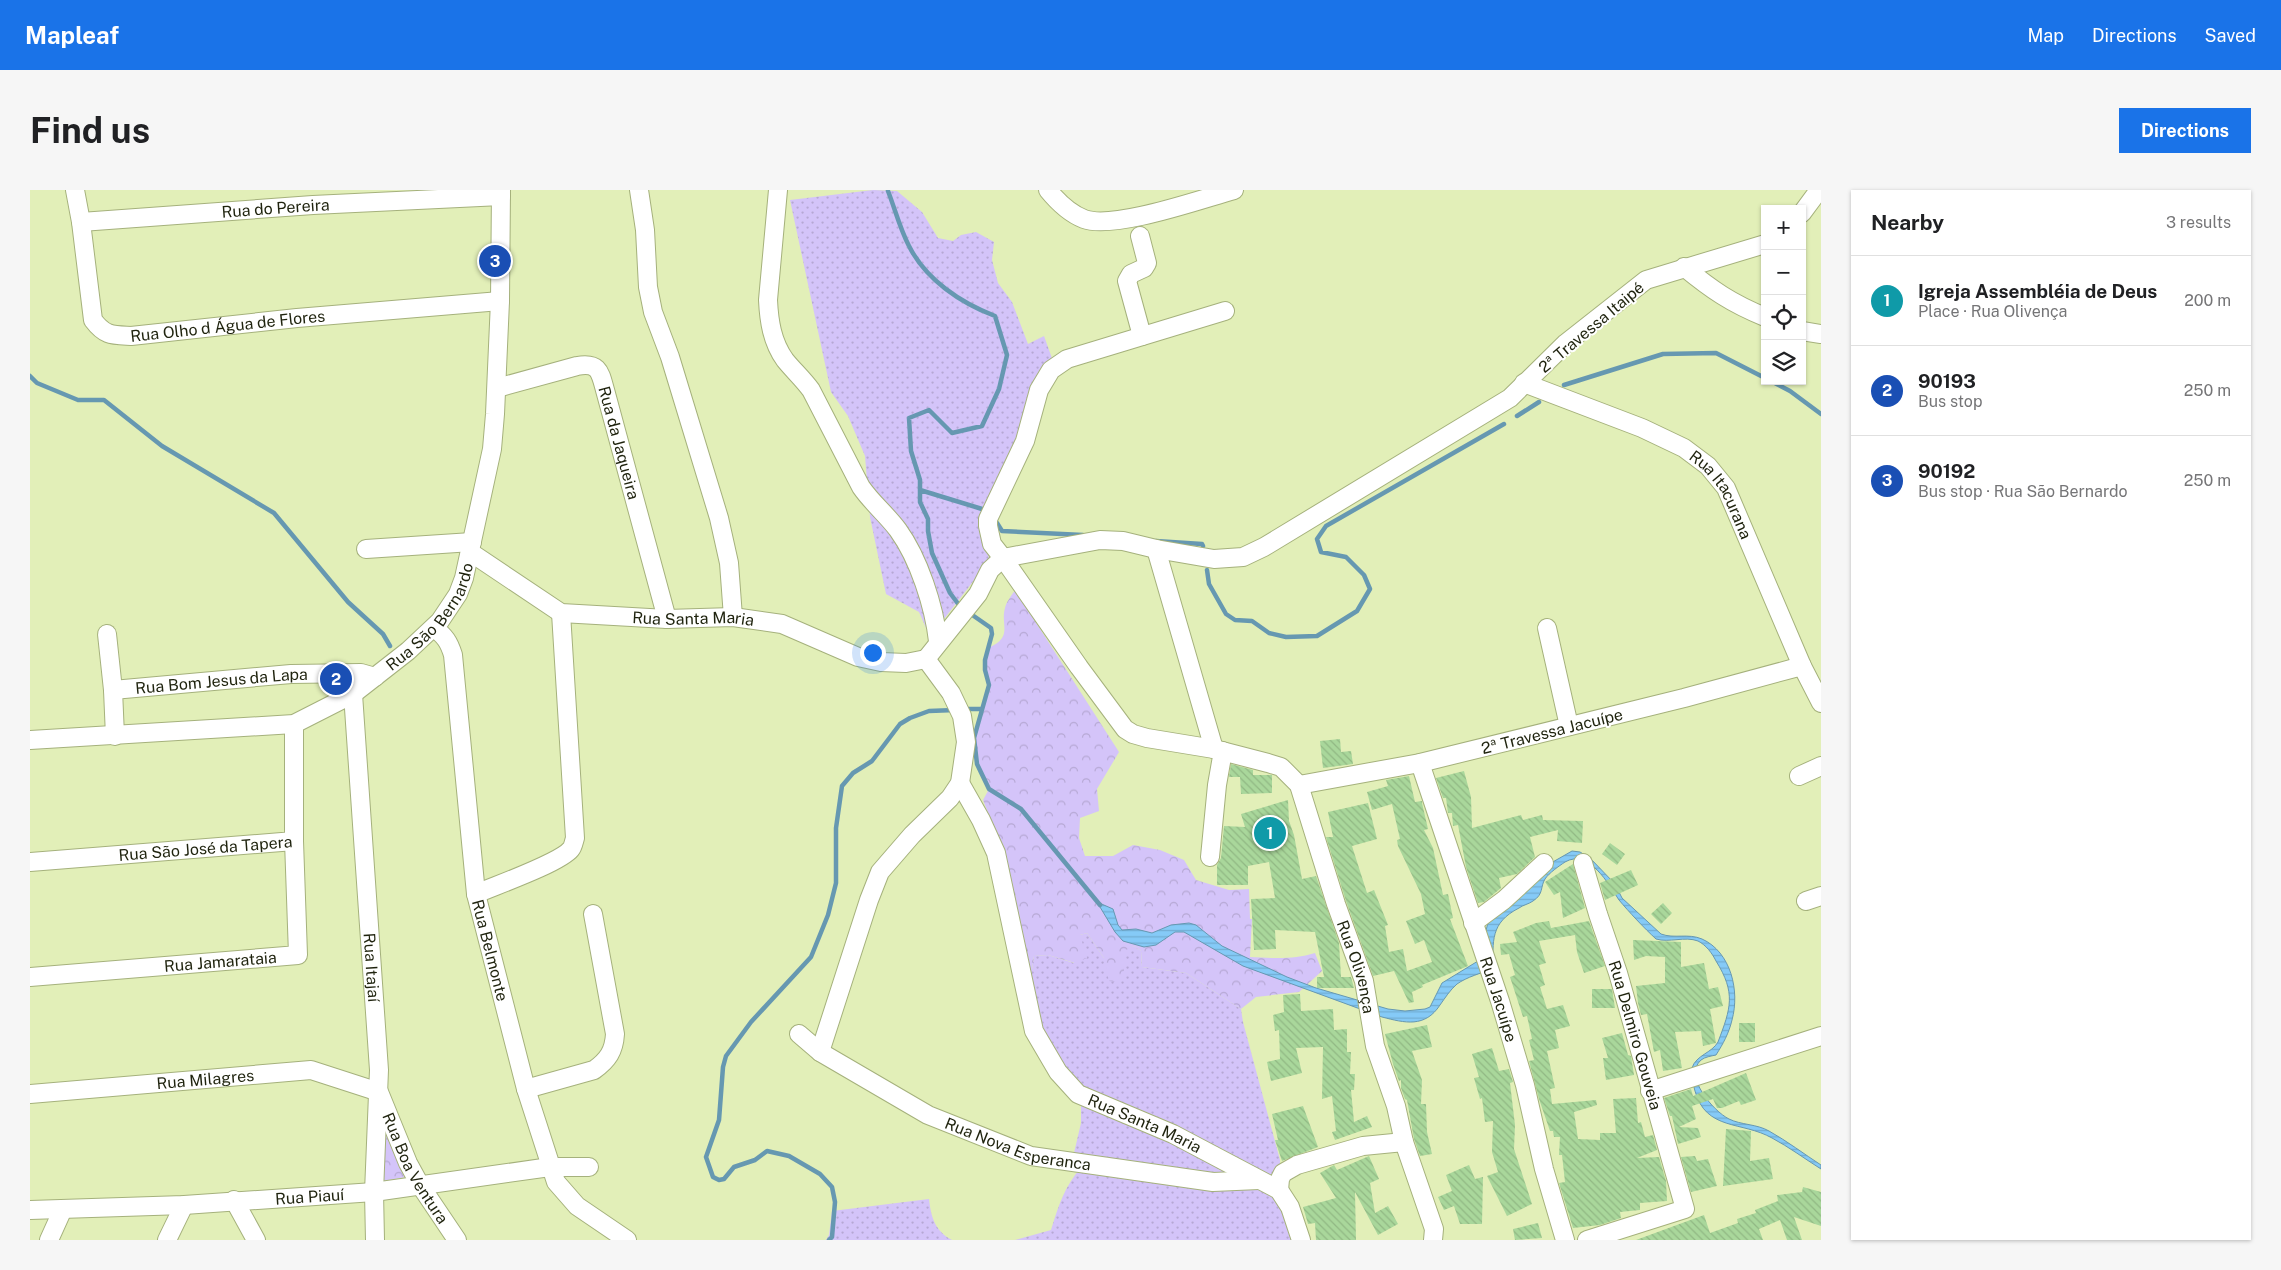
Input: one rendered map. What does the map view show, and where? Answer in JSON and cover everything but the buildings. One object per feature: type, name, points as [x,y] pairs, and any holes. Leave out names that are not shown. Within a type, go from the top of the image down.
[{"type":"street","name":"Rua Olho d Água de Flores","points":[[75,190],[81,222],[93,320],[100,330],[110,335],[131,336],[297,318],[500,301]]},
{"type":"street","points":[[639,190],[646,230],[648,287],[653,312],[670,358],[719,518],[729,563],[733,617]]},
{"type":"street","points":[[779,190],[768,300],[769,316],[775,342],[786,362],[800,375],[811,390],[861,487],[869,499],[897,529],[910,548],[936,620],[938,642]]},
{"type":"street","points":[[1048,190],[1072,211],[1084,218],[1097,221],[1125,220],[1234,190]]},
{"type":"street","points":[[1806,208],[1819,190]]},
{"type":"street","name":"Rua do Pereira","points":[[81,222],[501,193]]},
{"type":"street","name":"Rua São Bernardo","points":[[30,740],[294,724],[353,694],[434,628],[450,608],[458,594],[471,547],[492,449],[497,388],[501,193]]},
{"type":"street","points":[[1140,236],[1148,264],[1131,274],[1127,281],[1142,336]]},
{"type":"street","name":"2ª Travessa Itaipé","points":[[1156,549],[1214,559],[1242,556],[1264,547],[1510,398],[1566,343],[1646,280],[1761,245]]},
{"type":"street","points":[[1684,267],[1716,294],[1739,307],[1761,315]]},
{"type":"street","name":"Rua Olivença","points":[[1226,311],[1067,359],[1051,370],[1039,390],[1025,441],[988,519],[992,544],[1078,667],[1125,729],[1147,738],[1218,750],[1281,767],[1299,785],[1336,904],[1364,980],[1369,1019],[1382,1071],[1396,1106],[1404,1142],[1434,1229],[1433,1240]]},
{"type":"street","points":[[1810,332],[1821,321]]},
{"type":"street","name":"Rua da Jaqueira","points":[[497,388],[577,366],[587,364],[595,366],[600,373],[605,390],[667,619]]},
{"type":"street","name":"Rua Itacurana","points":[[1524,383],[1642,428],[1684,448],[1708,466],[1726,488],[1802,666],[1821,703]]},
{"type":"street","points":[[820,1052],[869,900],[880,872],[912,835],[950,798],[960,783],[966,742],[962,716],[954,700],[926,659],[971,603],[990,570],[1003,558],[1100,540],[1123,541],[1156,549],[1218,750],[1217,784],[1210,857]]},
{"type":"street","points":[[366,549],[471,547],[561,613],[575,838],[571,849],[544,866],[476,894]]},
{"type":"street","name":"Rua Santa Maria","points":[[561,613],[667,619],[733,617],[782,624],[858,657],[880,662],[906,663],[926,659]]},
{"type":"street","name":"Rua Belmonte","points":[[434,628],[443,634],[449,642],[453,655],[476,894],[526,1088],[550,1167],[556,1182],[577,1206],[627,1240]]},
{"type":"street","points":[[1547,628],[1569,726]]},
{"type":"street","points":[[107,634],[112,690]]},
{"type":"street","name":"2ª Travessa Jacuípe","points":[[1299,785],[1420,763],[1684,698],[1802,666]]},
{"type":"street","name":"Rua Bom Jesus da Lapa","points":[[115,736],[112,690],[291,674],[361,673],[376,677]]},
{"type":"street","name":"Rua Itajaí","points":[[353,694],[379,1092],[374,1192],[375,1240]]},
{"type":"street","name":"Rua São José da Tapera","points":[[30,862],[294,841],[294,724]]},
{"type":"street","name":"Rua Jacuípe","points":[[1420,763],[1525,1085],[1544,1169],[1565,1240]]},
{"type":"street","points":[[1800,776],[1821,766]]},
{"type":"street","name":"Rua Santa Maria","points":[[960,783],[981,820],[996,853],[1034,1031],[1058,1072],[1078,1094],[1173,1134],[1279,1190]]},
{"type":"street","name":"Rua Jamarataia","points":[[30,977],[298,955],[294,841]]},
{"type":"street","name":"Rua Delmiro Gouveia","points":[[1583,862],[1618,973],[1685,1209],[1587,1240]]},
{"type":"street","points":[[1473,923],[1518,888],[1544,864]]},
{"type":"street","points":[[526,1088],[594,1070],[604,1064],[612,1051],[614,1026],[593,914]]},
{"type":"street","name":"Rua Nova Esperanca","points":[[798,1034],[820,1052],[928,1114],[1031,1156],[1213,1182],[1260,1180]]},
{"type":"street","points":[[1650,1091],[1821,1036]]},
{"type":"street","name":"Rua Milagres","points":[[30,1094],[312,1070],[379,1092]]},
{"type":"street","name":"Rua Boa Ventura","points":[[379,1092],[408,1163],[420,1185],[457,1240]]},
{"type":"street","points":[[1301,1240],[1290,1207],[1279,1190],[1280,1179],[1283,1173],[1298,1165],[1363,1146],[1404,1142]]},
{"type":"street","name":"Rua Piauí","points":[[30,1210],[184,1205],[234,1200],[374,1192],[550,1167],[589,1167]]},
{"type":"street","points":[[234,1200],[256,1240]]},
{"type":"street","points":[[167,1240],[184,1205]]},
{"type":"street","points":[[49,1240],[63,1210]]},
{"type":"green space","points":[[873,190],[897,191],[922,212],[938,238],[953,241],[961,235],[976,232],[994,242],[992,260],[998,283],[1012,302],[1028,344],[1044,336],[1053,361],[1021,438],[988,549],[989,561],[930,637],[919,612],[886,594],[870,517],[865,456],[848,416],[831,392],[790,200]]},
{"type":"green space","points":[[1015,590],[1119,752],[1097,789],[1099,811],[1080,818],[1079,838],[1085,856],[1113,856],[1133,845],[1160,850],[1184,860],[1196,880],[1229,890],[1249,889],[1250,919],[1252,919],[1250,957],[1291,958],[1315,953],[1322,971],[1299,992],[1256,997],[1241,1009],[1186,973],[1142,967],[1141,951],[1134,946],[1124,951],[1124,974],[1120,983],[1109,981],[1104,958],[1087,933],[1080,935],[1087,958],[1075,963],[1048,955],[1034,956],[1030,983],[1002,849],[983,800],[989,789],[977,764],[974,738],[989,685],[985,670],[988,648],[1001,640],[1004,630],[1005,608]]},
{"type":"green space","points":[[1087,933],[1104,958],[1124,974],[1123,950],[1134,946],[1141,951],[1142,967],[1186,973],[1241,1009],[1280,1160],[1280,1169],[1271,1183],[1084,1092],[1066,1073],[1044,1034],[1030,983],[1034,956],[1048,955],[1074,963],[1080,935]]},
{"type":"green space","points":[[1081,1101],[1250,1178],[1207,1176],[1074,1153],[1081,1123]]},
{"type":"green space","points":[[380,1112],[406,1177],[377,1182]]},
{"type":"green space","points":[[1081,1168],[1257,1184],[1278,1199],[1295,1240],[1015,1240],[1051,1230],[1066,1189]]},
{"type":"green space","points":[[929,1199],[935,1223],[952,1240],[826,1240],[829,1235],[832,1211]]},
{"type":"water","points":[[1572,851],[1580,852],[1590,858],[1615,884],[1622,898],[1661,934],[1697,937],[1712,945],[1720,953],[1731,974],[1734,985],[1734,1009],[1731,1025],[1716,1055],[1701,1060],[1696,1067],[1698,1084],[1708,1101],[1722,1115],[1734,1121],[1769,1131],[1821,1165],[1821,1169],[1772,1138],[1716,1119],[1707,1113],[1700,1104],[1691,1071],[1697,1060],[1718,1042],[1728,1010],[1729,992],[1727,982],[1711,952],[1704,945],[1698,941],[1688,939],[1656,939],[1623,905],[1597,870],[1582,860],[1574,859],[1565,862],[1549,874],[1536,898],[1503,920],[1495,934],[1493,969],[1457,984],[1434,1012],[1428,1017],[1414,1022],[1382,1017],[1243,966],[1184,932],[1175,932],[1156,945],[1144,947],[1123,941],[1115,932],[1097,902],[1113,909],[1118,925],[1122,930],[1136,929],[1152,933],[1171,925],[1189,923],[1196,925],[1222,946],[1287,977],[1316,988],[1388,1009],[1405,1011],[1425,1009],[1430,1007],[1442,983],[1478,961],[1489,919],[1551,863]]},
{"type":"waterway","points":[[888,191],[903,233],[916,258],[935,280],[946,289],[982,311],[995,316],[1007,355],[999,389],[982,426],[952,433],[929,410],[909,418],[911,451],[920,480],[920,502],[928,519],[932,553],[950,593],[962,609]]},
{"type":"waterway","points":[[1564,385],[1663,354],[1716,353],[1761,376]]},
{"type":"waterway","points":[[30,376],[37,383],[78,400],[104,400],[162,446],[274,513],[348,602],[383,634],[390,646]]},
{"type":"waterway","points":[[1779,385],[1821,414]]},
{"type":"waterway","points":[[1517,416],[1539,402]]},
{"type":"waterway","points":[[1207,570],[1209,584],[1226,614],[1235,620],[1252,621],[1269,633],[1286,637],[1317,636],[1357,611],[1370,589],[1364,575],[1346,557],[1321,552],[1317,539],[1326,526],[1504,424]]},
{"type":"waterway","points":[[920,490],[982,509]]},
{"type":"waterway","points":[[997,523],[1002,531],[1083,535]]},
{"type":"waterway","points":[[1156,541],[1202,544],[1203,546]]},
{"type":"waterway","points":[[968,612],[991,628],[992,634],[985,660],[985,670],[989,685],[974,738],[977,764],[989,789],[1021,809],[1100,905]]},
{"type":"waterway","points":[[963,709],[982,709]]},
{"type":"waterway","points":[[829,1240],[832,1237],[835,1202],[832,1187],[820,1174],[789,1156],[767,1151],[755,1160],[734,1167],[724,1179],[719,1180],[713,1177],[706,1157],[719,1120],[723,1067],[726,1056],[751,1022],[811,957],[828,915],[836,883],[836,828],[842,786],[853,773],[872,761],[900,724],[929,711],[955,710]]},
{"type":"place","name":"90192","points":[[495,261]]},
{"type":"place","name":"90193","points":[[336,679]]},
{"type":"place","name":"Igreja Assembléia de Deus","points":[[1270,833]]}]
